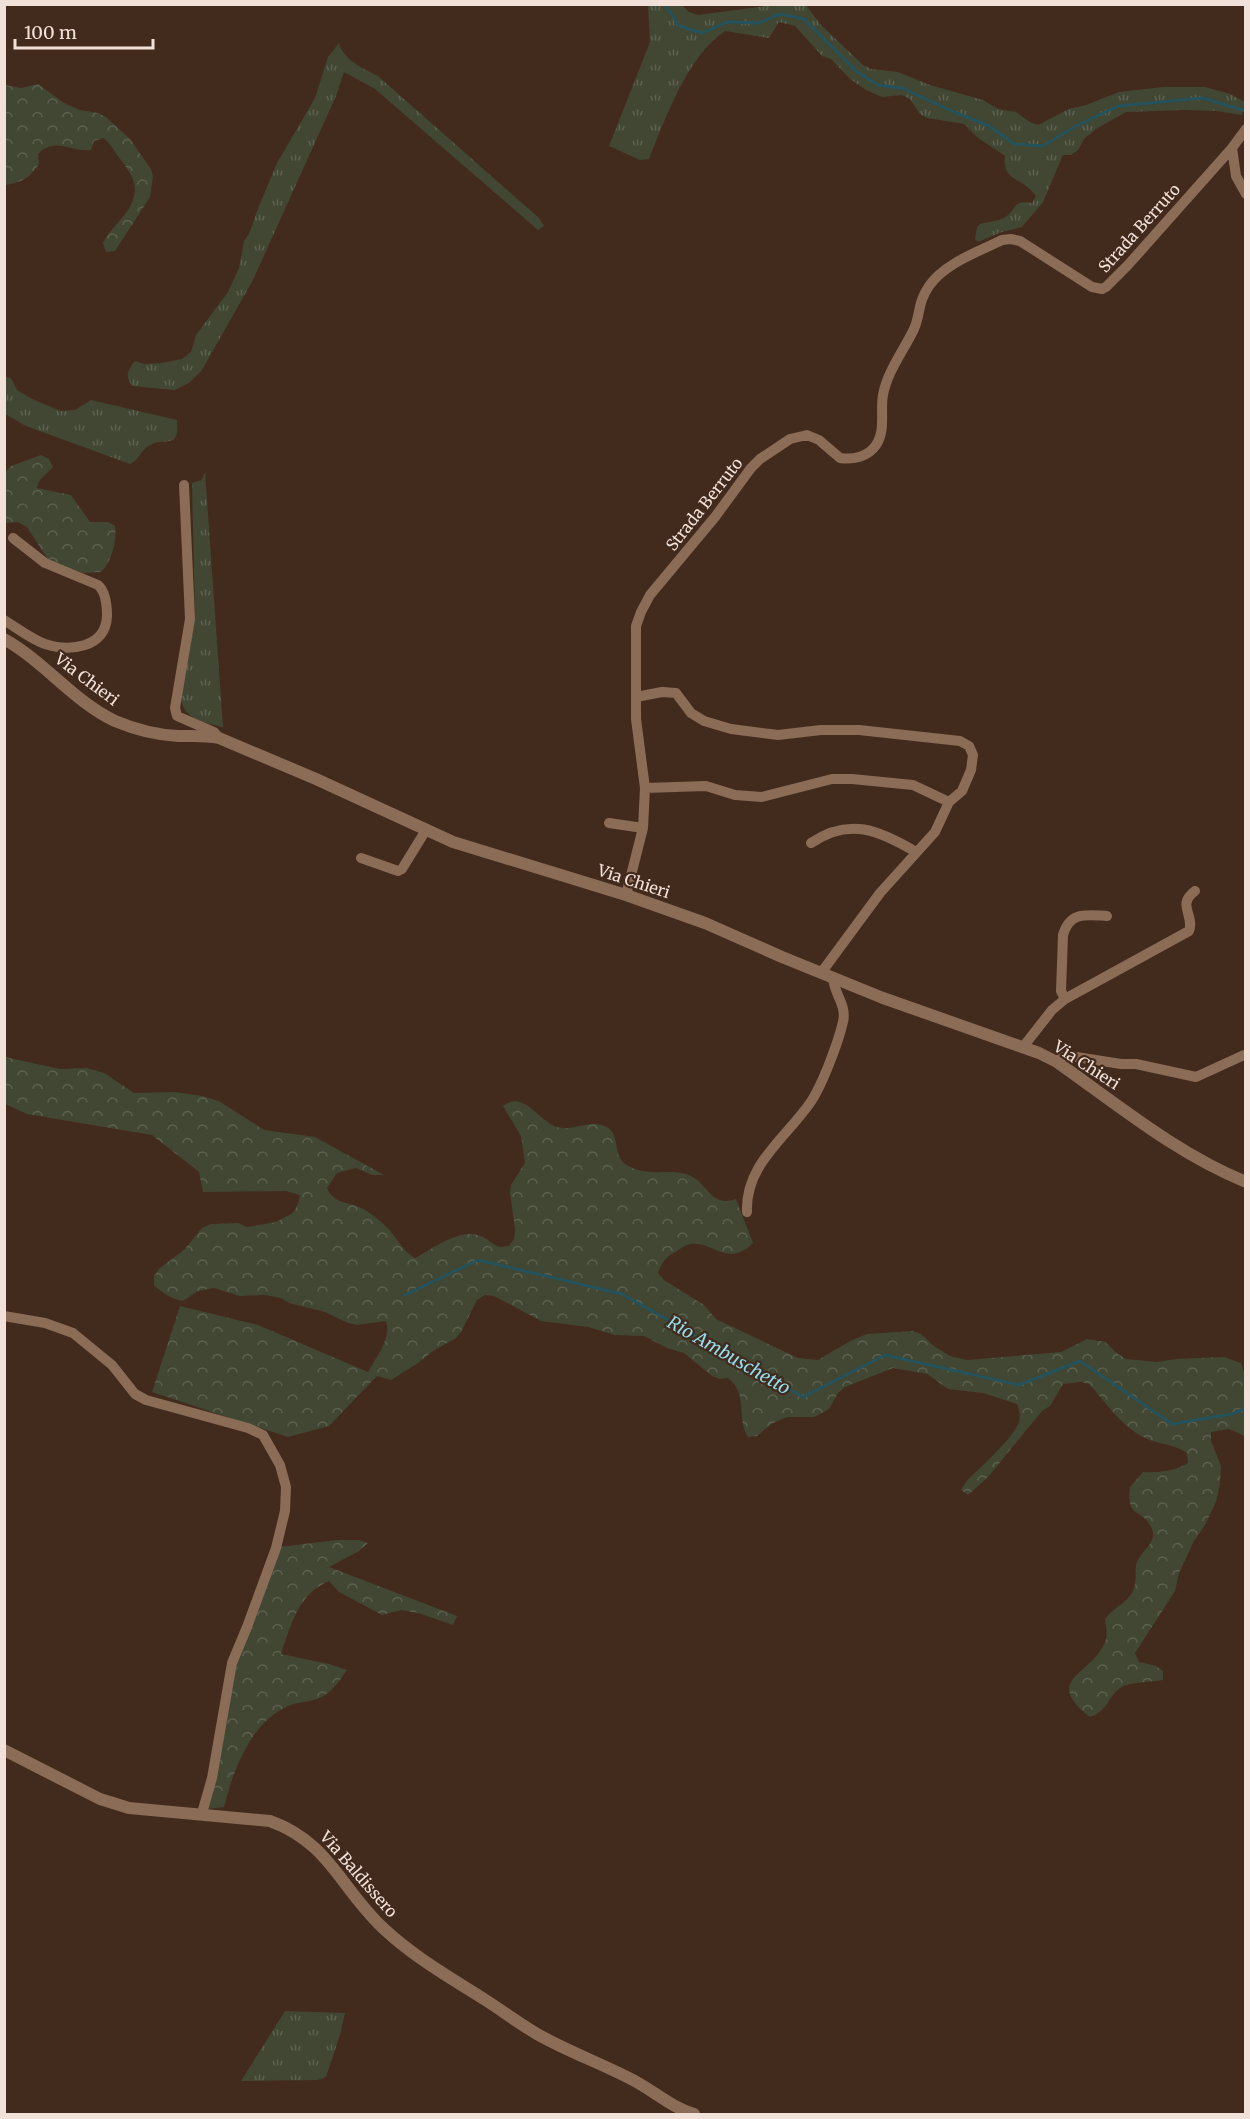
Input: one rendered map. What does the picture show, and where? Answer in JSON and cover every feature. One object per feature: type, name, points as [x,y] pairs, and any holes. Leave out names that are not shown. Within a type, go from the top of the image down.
[{"type":"street","points":[[1245,129],[1232,148],[1236,176],[1245,194]]},
{"type":"street","name":"Strada Berruto","points":[[626,895],[643,828],[645,788],[636,719],[636,626],[650,595],[715,517],[751,468],[790,439],[807,435],[819,440],[840,458],[859,458],[871,452],[882,433],[883,395],[886,384],[915,325],[920,300],[931,283],[947,268],[1002,240],[1011,239],[1020,241],[1092,287],[1102,289],[1128,266],[1232,148]]},
{"type":"street","points":[[184,485],[190,619],[175,708],[177,716],[214,732],[219,738]]},
{"type":"street","points":[[4,620],[44,644],[58,647],[93,642],[103,632],[107,617],[104,592],[98,585],[45,563],[14,538]]},
{"type":"street","name":"Via Chieri","points":[[4,639],[90,706],[116,721],[150,732],[219,738],[316,779],[453,842],[626,895],[724,930],[833,978],[926,1014],[1023,1047],[1057,1062],[1167,1140],[1219,1171],[1245,1182]]},
{"type":"street","points":[[636,697],[662,692],[676,693],[691,713],[704,721],[731,729],[768,735],[821,730],[859,730],[960,741],[969,747],[974,755],[971,770],[962,791],[949,802],[934,832],[879,893],[821,973]]},
{"type":"street","points":[[645,788],[706,786],[735,795],[762,797],[832,779],[852,779],[913,785],[949,802]]},
{"type":"street","points":[[609,823],[643,828]]},
{"type":"street","points":[[811,843],[822,835],[853,827],[899,842],[916,852]]},
{"type":"street","points":[[361,858],[398,871],[402,869],[426,830]]},
{"type":"street","points":[[1023,1047],[1052,1010],[1065,999],[1185,935],[1191,928],[1186,908],[1187,900],[1195,891]]},
{"type":"street","points":[[1065,999],[1061,991],[1063,934],[1066,926],[1072,919],[1082,915],[1107,916]]},
{"type":"street","points":[[747,1212],[746,1197],[756,1170],[811,1101],[830,1061],[843,1022],[844,1010],[833,978]]},
{"type":"street","points":[[1057,1062],[1062,1057],[1070,1056],[1120,1064],[1136,1064],[1196,1077],[1244,1055]]},
{"type":"street","points":[[4,1316],[45,1323],[73,1333],[112,1365],[135,1394],[146,1400],[248,1428],[263,1435],[280,1465],[286,1487],[285,1511],[272,1558],[232,1663],[212,1778],[202,1813]]},
{"type":"street","name":"Via Baldissero","points":[[4,1750],[100,1799],[129,1808],[270,1821],[288,1827],[309,1841],[333,1866],[360,1903],[382,1927],[412,1953],[443,1975],[537,2034],[634,2081],[678,2112],[694,2115]]},
{"type":"green space","points":[[648,5],[682,5],[689,12],[698,15],[773,5],[806,5],[820,24],[863,65],[871,69],[898,72],[930,85],[983,100],[998,109],[1016,112],[1038,125],[1069,109],[1119,92],[1163,87],[1205,87],[1230,94],[1245,102],[1242,115],[1217,111],[1184,110],[1126,112],[1096,129],[1071,155],[1063,155],[1043,202],[1022,227],[978,242],[975,239],[977,227],[980,224],[1004,218],[1018,204],[1032,203],[1036,196],[1006,170],[1005,156],[977,137],[964,124],[927,118],[920,114],[910,99],[902,95],[882,97],[866,90],[850,79],[831,59],[822,56],[795,26],[779,22],[769,38],[725,31],[699,56],[689,72],[670,107],[649,159],[640,160],[609,146],[650,42]]},
{"type":"green space","points":[[339,43],[349,59],[378,76],[539,218],[544,226],[538,230],[375,89],[344,72],[336,96],[253,280],[202,370],[189,383],[175,390],[132,386],[128,374],[135,361],[144,364],[162,363],[182,359],[191,352],[196,335],[228,292],[239,268],[244,241],[249,234],[277,163],[315,98],[328,57]]},
{"type":"green space","points":[[38,84],[64,103],[106,117],[130,139],[151,169],[153,177],[150,197],[115,251],[106,252],[103,243],[133,201],[135,185],[110,144],[103,138],[94,141],[91,150],[51,146],[38,154],[39,164],[28,176],[21,181],[5,185],[5,85],[21,88]]},
{"type":"green space","points":[[5,377],[11,378],[17,390],[61,411],[75,410],[91,400],[177,420],[176,436],[170,441],[153,443],[130,464],[26,426],[5,414]]},
{"type":"green space","points":[[41,455],[49,459],[53,467],[39,481],[37,488],[71,495],[90,522],[108,522],[115,526],[113,551],[101,572],[83,573],[49,561],[27,527],[18,522],[5,523],[5,472],[11,466]]},
{"type":"green space","points":[[205,472],[223,727],[191,716],[186,712],[181,699],[195,617],[192,483],[202,480]]},
{"type":"green space","points":[[5,1057],[60,1069],[87,1068],[104,1073],[134,1093],[175,1092],[202,1096],[219,1101],[264,1130],[315,1137],[384,1175],[372,1175],[356,1168],[337,1173],[327,1188],[338,1200],[358,1206],[374,1216],[415,1258],[445,1241],[462,1235],[478,1235],[499,1247],[509,1246],[514,1239],[511,1185],[525,1163],[521,1136],[503,1106],[511,1102],[524,1104],[557,1127],[569,1128],[595,1124],[607,1127],[614,1135],[624,1163],[641,1171],[683,1173],[697,1180],[715,1198],[728,1201],[736,1199],[753,1243],[735,1254],[704,1245],[687,1245],[666,1258],[658,1273],[664,1280],[704,1305],[716,1319],[798,1358],[818,1360],[867,1334],[913,1331],[921,1334],[950,1356],[967,1360],[1061,1352],[1087,1339],[1105,1342],[1126,1359],[1157,1362],[1224,1357],[1241,1363],[1245,1376],[1245,1436],[1229,1429],[1211,1432],[1211,1441],[1221,1466],[1216,1502],[1179,1573],[1175,1591],[1135,1653],[1139,1662],[1156,1666],[1163,1671],[1163,1680],[1134,1683],[1120,1688],[1101,1711],[1090,1717],[1076,1704],[1070,1694],[1070,1685],[1074,1678],[1099,1653],[1105,1642],[1107,1633],[1105,1619],[1132,1593],[1138,1560],[1153,1537],[1150,1525],[1130,1504],[1130,1487],[1143,1472],[1166,1471],[1188,1463],[1187,1453],[1182,1450],[1149,1440],[1128,1427],[1089,1384],[1081,1382],[1063,1384],[1050,1406],[1042,1411],[988,1477],[968,1495],[961,1490],[966,1482],[1016,1429],[1020,1418],[1017,1404],[983,1393],[948,1389],[927,1374],[893,1368],[845,1387],[838,1393],[829,1409],[814,1417],[787,1417],[771,1424],[757,1436],[748,1437],[738,1391],[734,1384],[728,1378],[720,1379],[712,1376],[684,1353],[667,1348],[644,1336],[615,1335],[588,1327],[541,1321],[494,1296],[485,1295],[477,1300],[456,1338],[391,1380],[377,1376],[329,1426],[288,1437],[152,1392],[180,1306],[258,1325],[368,1372],[385,1341],[386,1321],[357,1325],[325,1312],[289,1303],[281,1298],[265,1295],[239,1296],[214,1288],[198,1291],[183,1301],[157,1288],[154,1285],[154,1276],[160,1268],[184,1250],[202,1228],[211,1224],[238,1223],[247,1227],[276,1222],[293,1213],[300,1195],[286,1191],[203,1192],[199,1172],[152,1135],[27,1114],[5,1104]]},
{"type":"green space","points":[[337,1540],[359,1540],[368,1543],[359,1551],[329,1567],[457,1616],[453,1625],[418,1613],[401,1610],[382,1615],[339,1592],[329,1581],[318,1587],[303,1602],[297,1612],[281,1654],[347,1670],[326,1694],[289,1706],[273,1715],[262,1725],[238,1764],[224,1807],[207,1809],[237,1664],[279,1547]]},
{"type":"green space","points":[[285,2011],[345,2013],[326,2077],[318,2080],[241,2081]]},
{"type":"waterway","points":[[665,4],[679,26],[702,33],[727,22],[758,23],[780,14],[804,19],[856,71],[878,85],[902,88],[989,126],[1014,144],[1043,146],[1076,126],[1118,106],[1203,98],[1246,111]]},
{"type":"waterway","name":"Rio Ambuschetto","points":[[405,1295],[478,1260],[622,1294],[803,1397],[885,1355],[1019,1385],[1080,1361],[1172,1424],[1232,1414],[1246,1408]]}]
